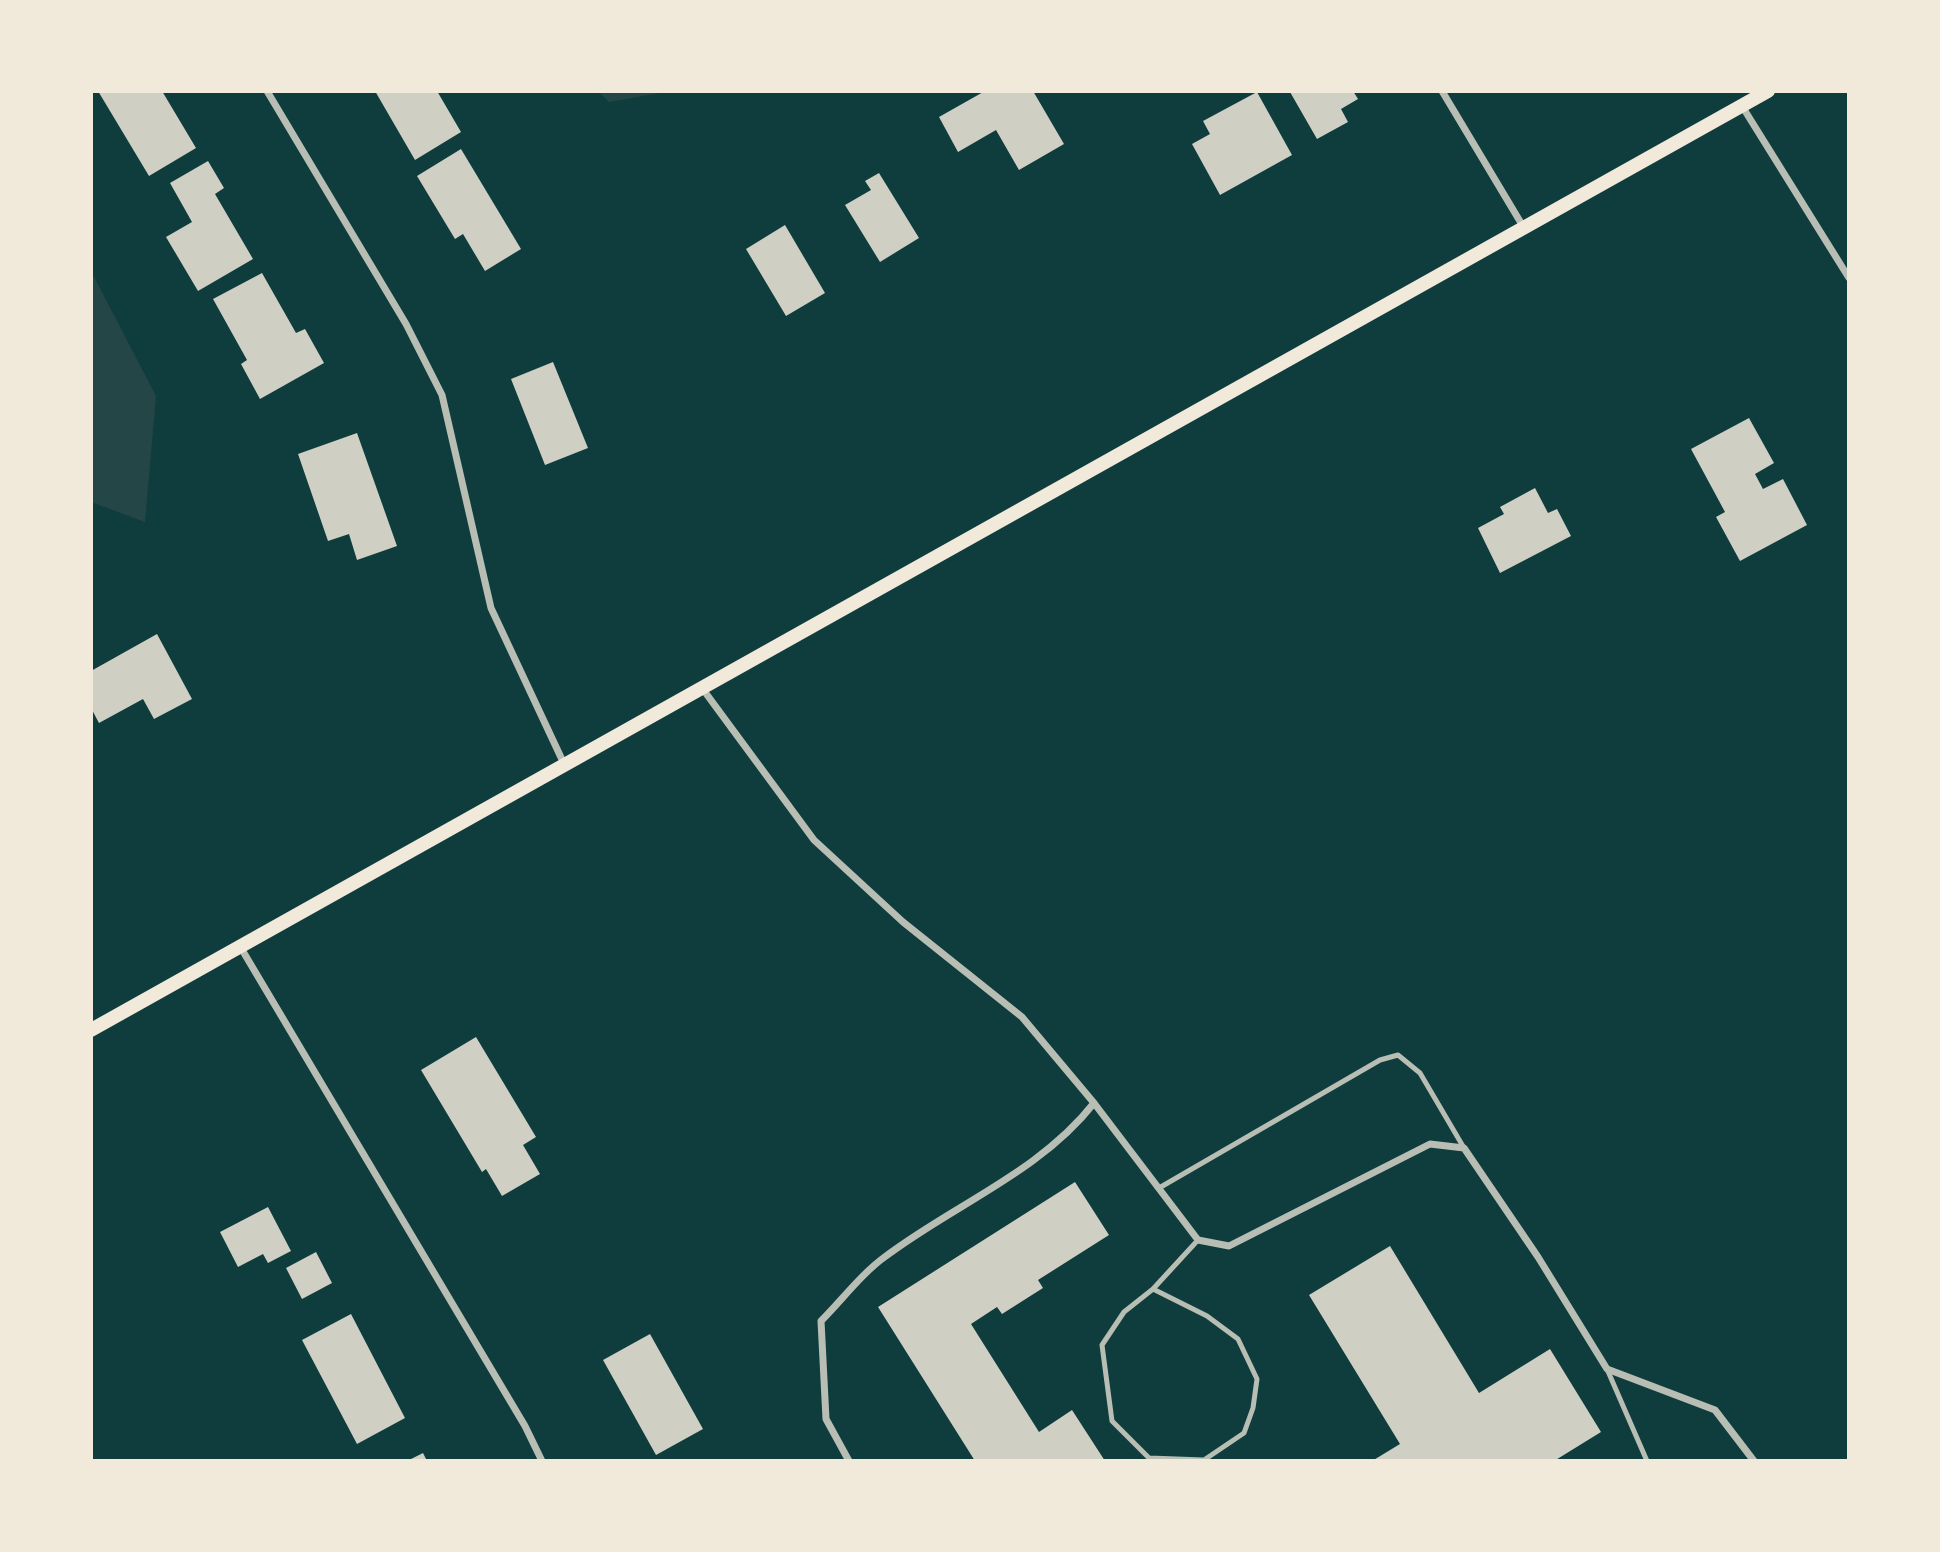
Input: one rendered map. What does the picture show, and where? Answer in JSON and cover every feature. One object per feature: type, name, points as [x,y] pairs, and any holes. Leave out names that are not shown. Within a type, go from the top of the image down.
[{"type":"main road","points":[[91,1030],[242,948],[702,687],[1768,91]]},
{"type":"street","points":[[267,91],[406,324],[442,395],[491,608],[565,766]]},
{"type":"street","points":[[1442,91],[1524,228]]},
{"type":"street","points":[[1742,106],[1849,278]]},
{"type":"street","points":[[702,687],[814,840],[903,922],[1022,1017],[1094,1103],[1198,1240],[1229,1246],[1430,1144],[1464,1148],[1538,1257],[1607,1370],[1715,1410],[1754,1461]]},
{"type":"street","points":[[242,948],[525,1426],[542,1461]]},
{"type":"street","points":[[849,1461],[826,1419],[821,1321],[884,1257],[1028,1165],[1074,1129],[1094,1103]]},
{"type":"lane","points":[[1159,1188],[1380,1060],[1398,1055],[1420,1073],[1464,1148]]},
{"type":"lane","points":[[1153,1289],[1207,1316],[1238,1339],[1257,1379],[1253,1408],[1244,1433],[1204,1460],[1149,1458],[1112,1421],[1102,1345],[1124,1312],[1153,1289],[1198,1240]]},
{"type":"lane","points":[[1607,1370],[1647,1461]]},
{"type":"shaded area","points":[[598,91],[671,91],[609,102]]},
{"type":"shaded area","points":[[91,271],[156,396],[145,522],[91,502]]},
{"type":"building","points":[[98,91],[162,91],[196,148],[149,176]]},
{"type":"building","points":[[375,91],[437,91],[461,132],[415,160]]},
{"type":"building","points":[[985,91],[1033,91],[1064,144],[1019,170],[996,130],[958,152],[939,117]]},
{"type":"building","points":[[1353,91],[1358,99],[1341,109],[1348,122],[1317,139],[1290,92]]},
{"type":"building","points":[[1257,92],[1292,155],[1220,195],[1192,144],[1210,134],[1203,121]]},
{"type":"building","points":[[461,149],[521,249],[485,271],[463,234],[455,239],[417,176]]},
{"type":"building","points":[[208,161],[224,188],[215,194],[253,259],[198,291],[166,237],[192,222],[170,183]]},
{"type":"building","points":[[879,173],[919,238],[880,262],[845,205],[871,190],[865,181]]},
{"type":"building","points":[[785,225],[825,293],[786,316],[746,249]]},
{"type":"building","points":[[262,273],[296,333],[305,329],[324,363],[260,399],[241,364],[247,360],[213,299]]},
{"type":"building","points":[[553,362],[588,448],[545,465],[511,379]]},
{"type":"building","points":[[1749,418],[1774,463],[1755,474],[1763,489],[1783,479],[1807,525],[1740,561],[1716,517],[1725,512],[1691,449]]},
{"type":"building","points":[[357,433],[397,546],[357,560],[349,534],[328,541],[298,454]]},
{"type":"building","points":[[1535,488],[1548,513],[1557,509],[1571,536],[1500,573],[1478,528],[1504,514],[1500,507]]},
{"type":"building","points":[[157,634],[192,699],[154,719],[143,699],[99,723],[91,708],[91,671]]},
{"type":"building","points":[[476,1037],[536,1137],[523,1145],[540,1174],[502,1196],[486,1169],[482,1172],[421,1070]]},
{"type":"building","points":[[1075,1182],[1109,1235],[1038,1280],[1043,1288],[1002,1314],[997,1307],[971,1324],[1039,1432],[1072,1410],[1105,1461],[975,1461],[878,1307]]},
{"type":"building","points":[[268,1207],[291,1251],[268,1263],[263,1254],[238,1267],[220,1232]]},
{"type":"building","points":[[1390,1246],[1479,1393],[1550,1349],[1601,1432],[1554,1461],[1372,1461],[1400,1444],[1309,1295]]},
{"type":"building","points":[[316,1252],[332,1283],[302,1299],[286,1268]]},
{"type":"building","points":[[351,1314],[405,1418],[357,1444],[302,1340]]},
{"type":"building","points":[[650,1334],[703,1429],[656,1455],[603,1360]]},
{"type":"building","points":[[423,1453],[427,1461],[407,1461]]}]
